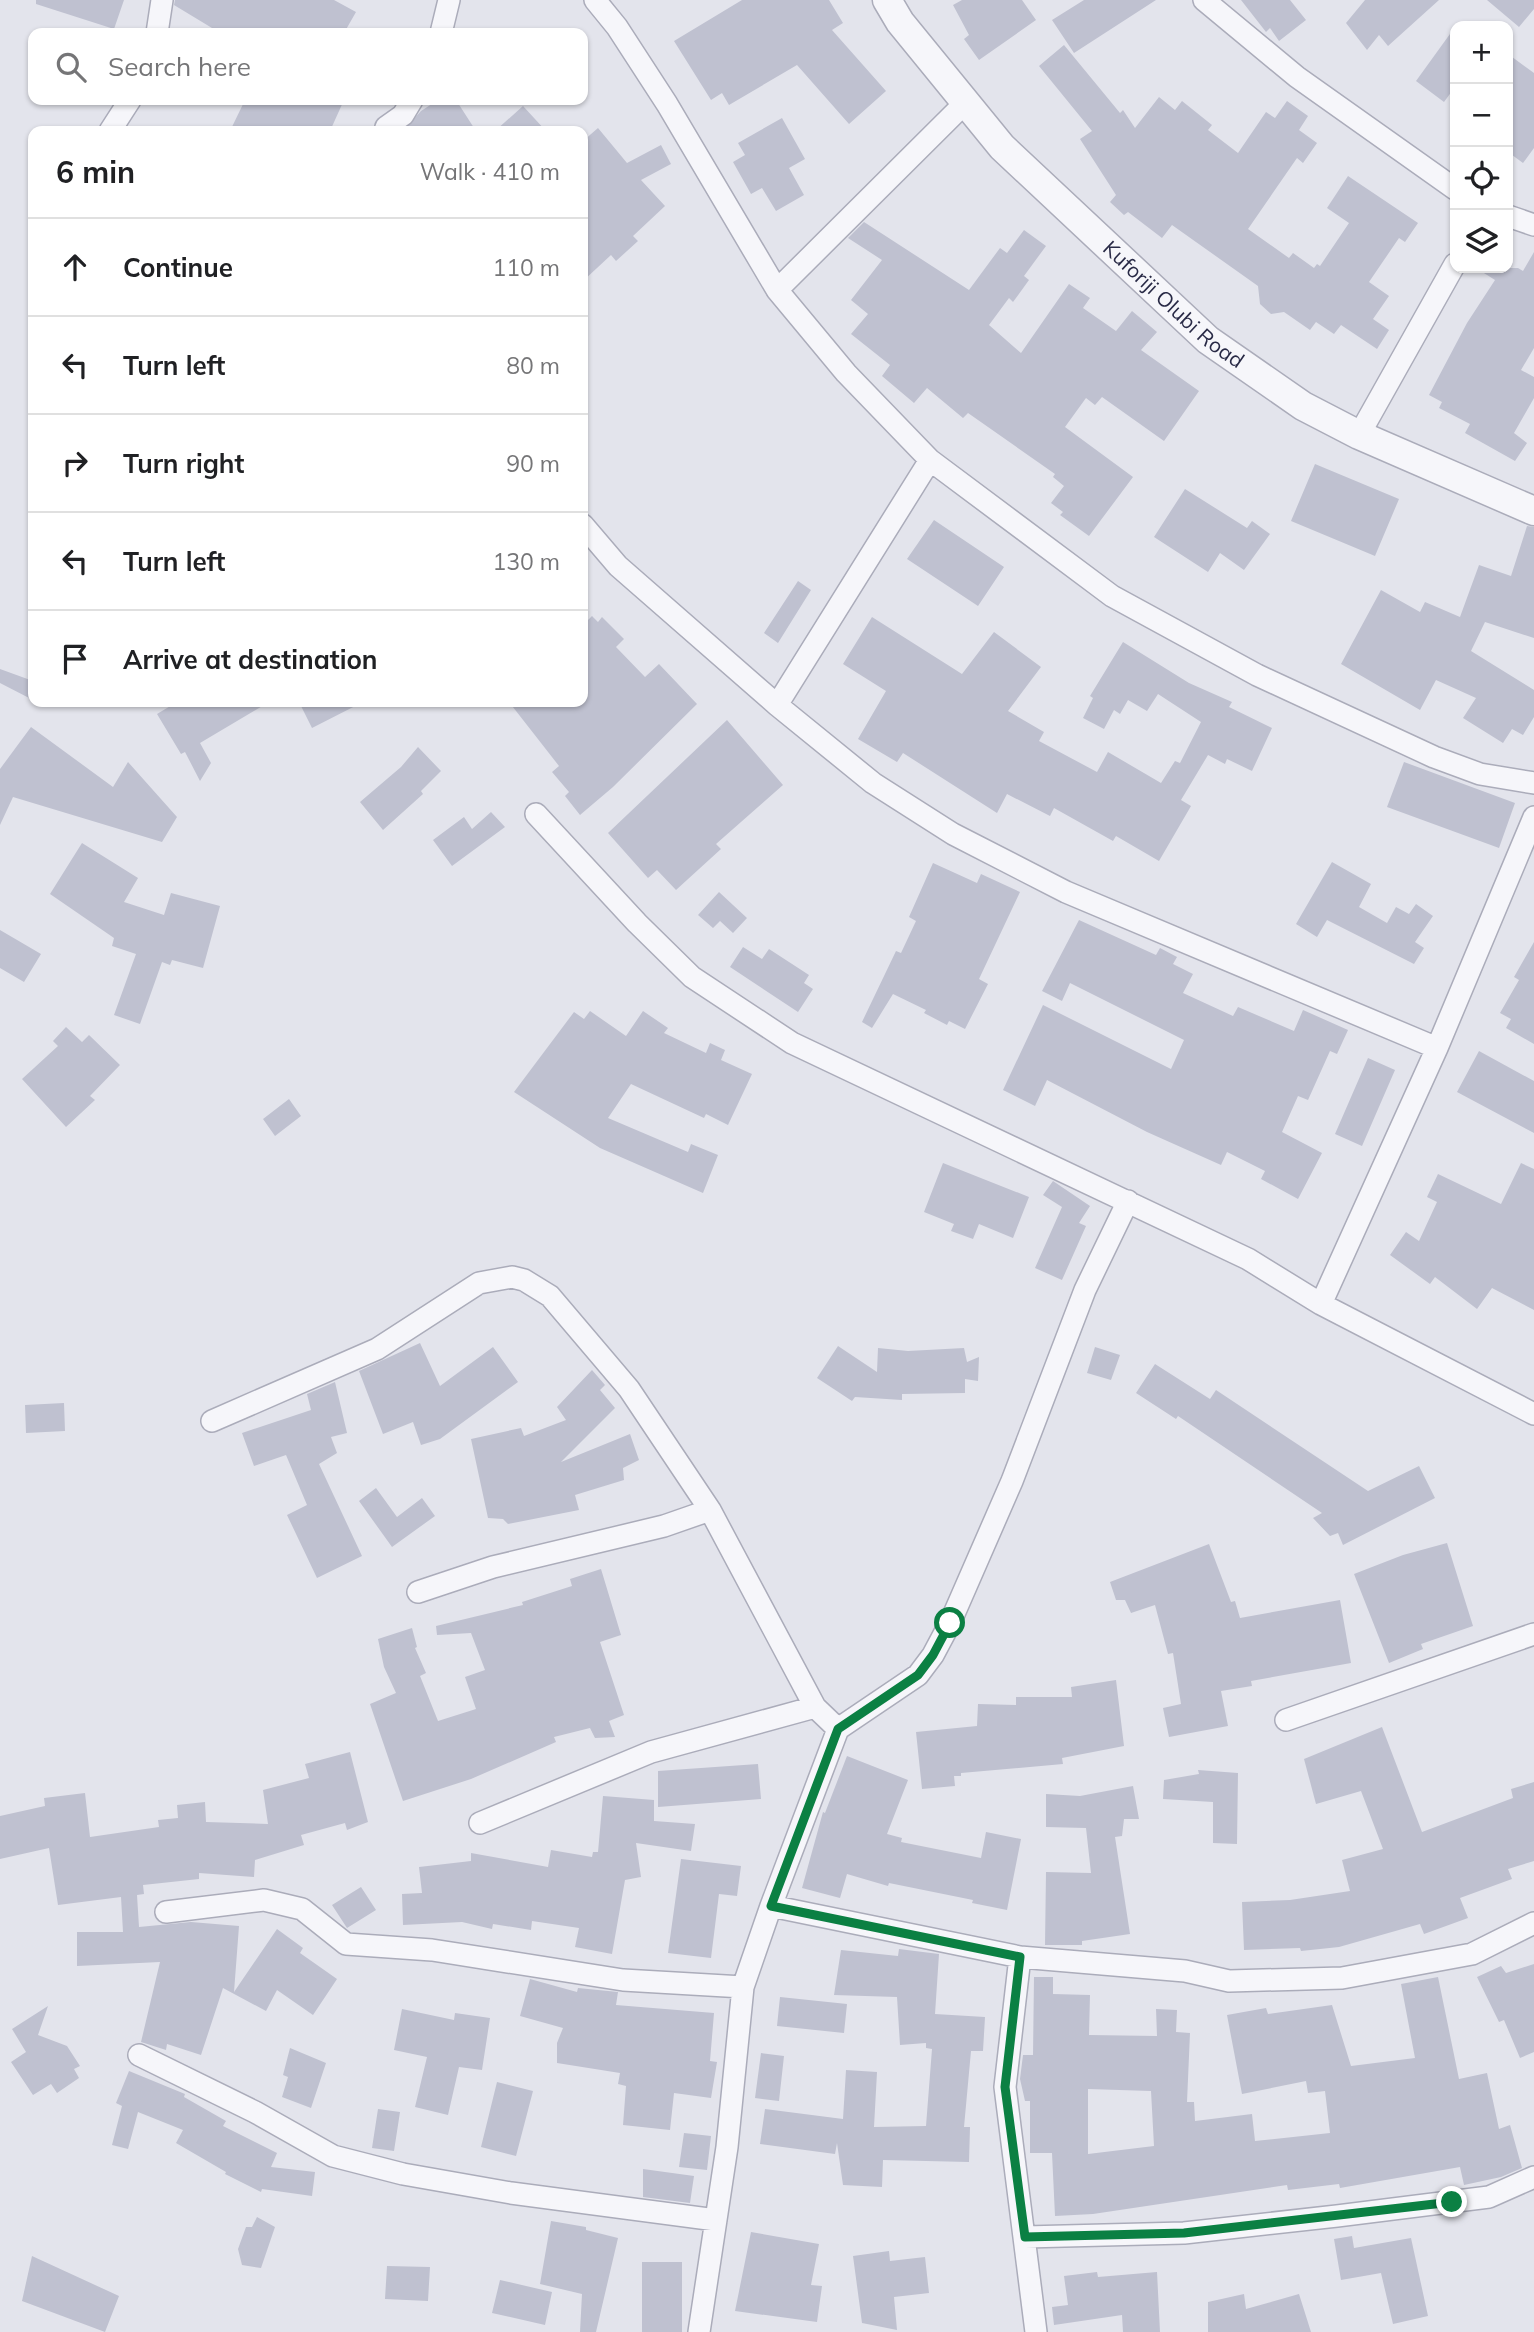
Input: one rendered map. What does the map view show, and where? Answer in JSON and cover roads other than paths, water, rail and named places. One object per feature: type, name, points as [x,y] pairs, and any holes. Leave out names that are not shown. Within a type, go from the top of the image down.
[{"type":"street","points":[[158,28],[162,0]]},
{"type":"street","points":[[442,28],[449,0]]},
{"type":"street","points":[[596,0],[617,27],[667,104],[778,290],[846,373],[930,460],[1112,596],[1257,675],[1434,757],[1480,774],[1534,783]]},
{"type":"street","name":"Kuforiji Olubi Road","points":[[887,0],[900,22],[1002,147],[1208,340],[1303,406],[1359,435],[1534,511]]},
{"type":"street","points":[[1204,0],[1297,77],[1450,185]]},
{"type":"street","points":[[778,290],[965,103]]},
{"type":"street","points":[[113,126],[127,105]]},
{"type":"street","points":[[388,126],[403,116],[409,105]]},
{"type":"street","points":[[1513,218],[1534,225]]},
{"type":"street","points":[[1359,435],[1450,273]]},
{"type":"street","points":[[778,705],[930,460]]},
{"type":"street","points":[[588,531],[618,566],[778,705],[873,783],[953,834],[1066,892],[1437,1048]]},
{"type":"street","points":[[536,814],[683,968],[741,1012],[792,1044],[1128,1200],[1248,1259],[1321,1304],[1534,1414]]},
{"type":"street","points":[[1321,1304],[1437,1048],[1534,817]]},
{"type":"street","points":[[699,2332],[716,2220],[743,1987],[838,1729],[918,1675],[933,1655],[1012,1481],[1085,1290],[1128,1200]]},
{"type":"street","points":[[212,1421],[377,1349],[471,1287],[497,1278],[512,1277],[524,1280],[550,1296],[629,1389],[710,1510],[815,1707],[838,1729]]},
{"type":"street","points":[[418,1592],[492,1567],[664,1526],[710,1510]]},
{"type":"street","points":[[1286,1720],[1534,1634]]},
{"type":"street","points":[[480,1823],[651,1752],[815,1707]]},
{"type":"street","points":[[166,1912],[264,1900],[302,1909],[346,1944],[432,1950],[554,1966],[623,1980],[743,1987]]},
{"type":"street","points":[[771,1906],[1020,1957],[1185,1971],[1229,1981],[1342,1978],[1472,1954],[1534,1923]]},
{"type":"street","points":[[1020,1957],[1005,2087],[1036,2332]]},
{"type":"street","points":[[139,2055],[255,2112],[333,2156],[403,2174],[511,2193],[716,2220]]},
{"type":"street","points":[[1025,2237],[1184,2233],[1338,2216],[1489,2197],[1534,2177]]}]
